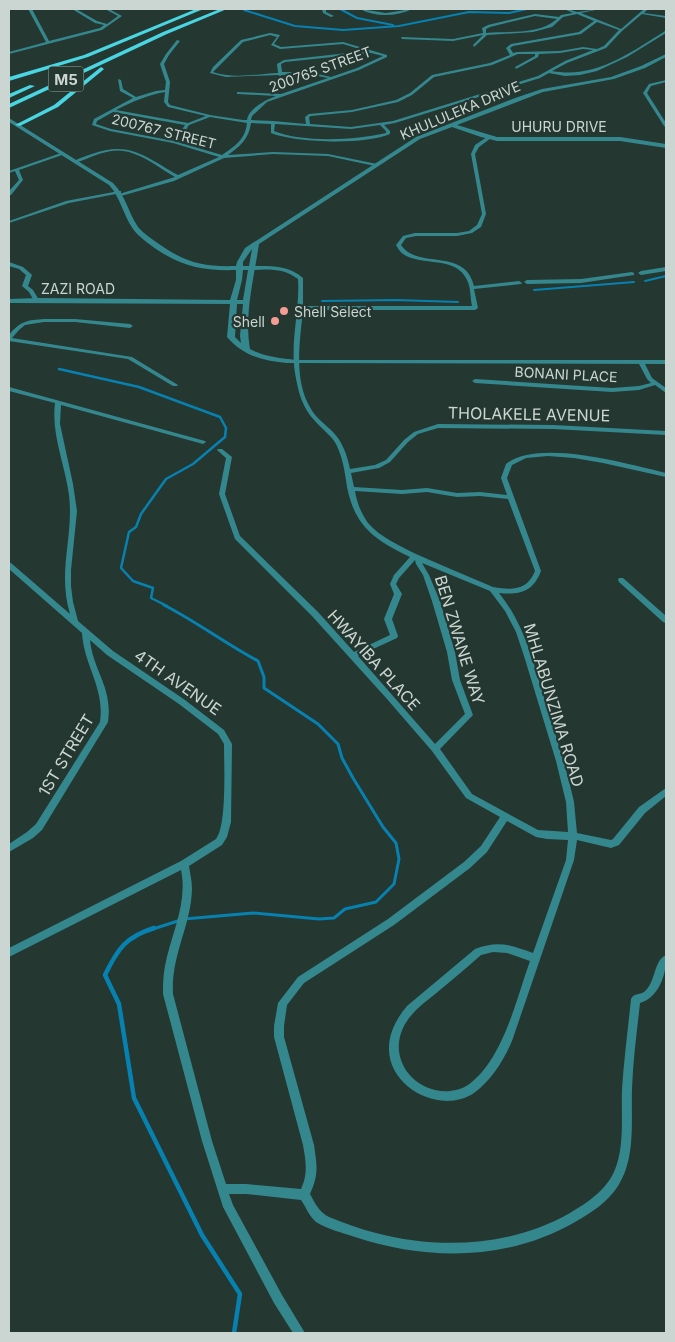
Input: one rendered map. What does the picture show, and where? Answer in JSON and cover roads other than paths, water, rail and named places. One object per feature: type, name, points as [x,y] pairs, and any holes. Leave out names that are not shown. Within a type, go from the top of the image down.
[{"type":"main road","name":"M5","points":[[9,106],[185,24],[224,9]]},
{"type":"main road","name":"M5","points":[[9,96],[200,10]]},
{"type":"main road","points":[[9,79],[86,56],[200,10]]},
{"type":"main road","points":[[18,125],[56,106],[107,66],[185,24]]},
{"type":"street","points":[[30,9],[48,43]]},
{"type":"street","points":[[74,9],[96,22],[108,25]]},
{"type":"street","points":[[9,53],[101,29],[120,16],[108,9]]},
{"type":"street","points":[[324,9],[324,12],[332,16]]},
{"type":"street","points":[[362,9],[382,14],[410,9]]},
{"type":"street","points":[[566,9],[621,30]]},
{"type":"street","points":[[485,34],[484,28],[532,15],[559,18],[598,9]]},
{"type":"street","points":[[178,41],[162,64],[168,82],[166,91],[167,104],[210,116],[248,121],[351,128],[405,119],[527,82],[550,72],[566,62],[605,47],[621,30],[646,9]]},
{"type":"street","points":[[640,13],[666,17]]},
{"type":"street","points":[[402,38],[453,40],[485,34],[513,34],[540,30],[555,23],[559,18]]},
{"type":"street","points":[[512,55],[508,48],[512,45],[580,33],[596,21]]},
{"type":"street","points":[[550,72],[572,75],[591,70],[621,59],[666,32]]},
{"type":"street","points":[[331,78],[308,73],[221,76],[211,72],[242,41],[270,34],[278,35],[272,44],[280,48],[343,42],[374,52]]},
{"type":"street","points":[[474,46],[485,34]]},
{"type":"street","points":[[308,125],[307,117],[310,115],[352,111],[397,101],[411,94],[433,76],[491,64],[512,55],[583,48],[598,50]]},
{"type":"street","points":[[280,75],[279,64],[284,61],[374,52]]},
{"type":"street","name":"200765 STREET","points":[[9,222],[68,202],[120,194],[178,177],[223,157],[240,144],[248,131],[248,121],[253,111],[261,104],[386,56],[374,52]]},
{"type":"street","points":[[516,68],[537,56],[536,52]]},
{"type":"street","name":"KHULULEKA DRIVE","points":[[666,55],[630,72],[592,83],[530,95],[412,141],[247,249],[240,269],[234,299],[231,337],[238,346],[269,359],[296,362],[666,362]]},
{"type":"street","points":[[119,80],[121,90],[135,98]]},
{"type":"street","points":[[666,80],[650,85],[645,92],[666,126]]},
{"type":"street","name":"200767 STREET","points":[[166,91],[154,92],[135,98],[96,120],[94,125],[110,130],[174,142],[223,157]]},
{"type":"street","points":[[238,93],[272,93],[281,95]]},
{"type":"street","points":[[113,111],[188,124]]},
{"type":"street","points":[[209,137],[207,139],[184,133],[183,129],[188,124],[210,116]]},
{"type":"street","points":[[9,120],[111,184],[120,194],[136,227],[146,238],[175,259],[204,268],[282,269],[300,278],[296,362],[302,392],[310,411],[337,442],[342,451],[357,511],[365,524],[388,543],[492,589],[509,593],[521,589],[533,581],[538,571],[504,478],[505,470],[516,459],[528,455],[564,455],[666,474]]},
{"type":"street","points":[[273,122],[272,132],[284,136],[351,140],[388,134],[388,131],[381,124]]},
{"type":"street","name":"UHURU DRIVE","points":[[453,124],[489,138],[620,139],[666,146]]},
{"type":"street","points":[[300,308],[475,308],[469,278],[458,267],[440,260],[410,256],[399,250],[398,246],[399,242],[408,236],[459,234],[479,227],[484,214],[473,154],[477,146],[489,138]]},
{"type":"street","points":[[76,161],[112,150],[124,150],[137,154],[178,177]]},
{"type":"street","points":[[223,157],[273,153],[319,154],[345,157],[375,165]]},
{"type":"street","points":[[9,172],[63,154]]},
{"type":"street","points":[[9,194],[21,180],[17,170]]},
{"type":"street","points":[[246,349],[244,336],[247,298],[256,244]]},
{"type":"street","points":[[9,264],[27,272],[28,277],[25,286],[32,290],[36,300]]},
{"type":"street","points":[[642,273],[666,269]]},
{"type":"street","points":[[527,282],[581,281],[632,274]]},
{"type":"street","points":[[471,288],[519,283]]},
{"type":"street","name":"ZAZI ROAD","points":[[9,301],[148,300],[182,303],[247,298]]},
{"type":"street","points":[[9,338],[22,325],[34,322],[84,322],[130,326]]},
{"type":"street","points":[[9,338],[130,358],[175,384]]},
{"type":"street","points":[[641,362],[647,375],[666,391]]},
{"type":"street","name":"BONANI PLACE","points":[[475,381],[612,390],[639,388],[656,383]]},
{"type":"street","points":[[9,389],[203,442]]},
{"type":"street","points":[[58,403],[60,436],[73,503],[66,582],[71,609],[76,622]]},
{"type":"street","name":"THOLAKELE AVENUE","points":[[347,472],[378,467],[388,461],[416,433],[438,426],[553,427],[666,433]]},
{"type":"street","name":"HWAYIBA PLACE","points":[[220,450],[229,457],[222,494],[237,537],[315,614],[435,749],[470,796],[536,833],[573,836],[604,844],[616,842],[642,810],[666,791]]},
{"type":"street","points":[[350,489],[402,492],[427,490],[457,495],[480,494],[510,497]]},
{"type":"street","points":[[352,656],[394,636],[388,619],[395,608],[395,598],[398,594],[393,584],[396,577],[417,557]]},
{"type":"street","name":"BEN ZWANE WAY","points":[[417,557],[436,602],[451,652],[456,680],[469,715],[435,749]]},
{"type":"street","name":"4TH AVENUE","points":[[9,565],[110,653],[182,702],[221,732],[228,744],[227,822],[223,837],[209,850],[184,864],[9,953]]},
{"type":"street","points":[[621,580],[666,620]]},
{"type":"street","name":"MHLABUNZIMA ROAD","points":[[492,589],[508,609],[527,655],[563,774],[571,814],[573,836],[570,860],[535,958],[496,1062],[469,1090],[457,1096],[441,1097],[429,1095],[409,1081],[397,1062],[394,1046],[398,1028],[410,1009],[478,952],[486,948],[503,948],[535,958]]},
{"type":"street","name":"1ST STREET","points":[[9,848],[39,827],[104,722],[107,714],[104,691],[85,643],[86,631]]},
{"type":"street","points":[[304,1195],[311,1178],[311,1163],[305,1131],[281,1047],[278,1026],[283,1003],[297,984],[311,973],[390,922],[476,857],[505,817]]},
{"type":"street","points":[[184,864],[188,892],[185,911],[167,976],[168,994],[207,1142],[222,1189],[240,1231],[299,1333]]},
{"type":"street","points":[[222,1189],[246,1189],[304,1195],[319,1217],[362,1235],[397,1243],[450,1248],[519,1241],[564,1224],[590,1206],[618,1177],[624,1154],[629,1062],[636,999],[648,996],[652,991],[661,966],[666,959]]},
{"type":"waterway","points":[[340,9],[357,18],[393,25]]},
{"type":"waterway","points":[[244,10],[295,26],[343,30],[399,26],[469,12],[509,13],[527,9]]},
{"type":"waterway","points":[[645,281],[666,276]]},
{"type":"waterway","points":[[534,290],[634,282]]},
{"type":"waterway","points":[[322,301],[396,300],[458,302]]},
{"type":"waterway","points":[[59,369],[139,387],[220,417],[226,428],[225,437],[193,464],[166,479],[141,514],[136,527],[129,532],[121,568],[133,581],[153,588],[151,598],[167,606]]},
{"type":"waterway","points":[[150,930],[184,919],[253,913],[319,919],[334,918],[345,909],[376,902],[394,884],[399,859],[396,843],[383,827],[353,778],[342,758],[338,744],[318,724],[264,688],[264,677],[258,661],[164,605]]},
{"type":"waterway","points":[[154,928],[136,935],[124,945],[105,975],[119,1004],[134,1098],[202,1235],[240,1294],[234,1333]]},
{"type":"place","name":"Shell Select","points":[[284,311]]},
{"type":"place","name":"Shell","points":[[275,321]]}]
